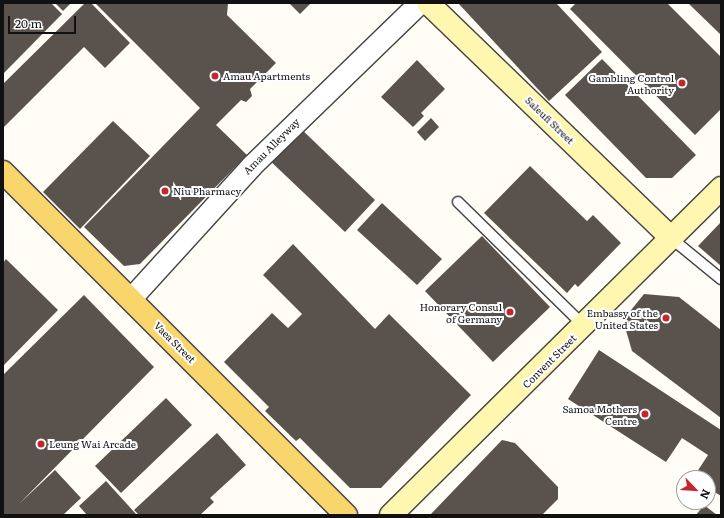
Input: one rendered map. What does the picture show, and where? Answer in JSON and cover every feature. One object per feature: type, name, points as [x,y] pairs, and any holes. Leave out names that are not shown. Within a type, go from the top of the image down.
[{"type":"main road","name":"Saleufi Street","points":[[428,3],[671,238]]},
{"type":"main road","name":"Vaea Street","points":[[3,172],[131,298],[346,515]]},
{"type":"main road","name":"Convent Street","points":[[391,515],[584,326],[721,188]]},
{"type":"street","name":"Amau Alleyway","points":[[131,298],[251,166],[419,3]]},
{"type":"lane","points":[[458,202],[584,326]]},
{"type":"lane","points":[[671,238],[721,279]]},
{"type":"building","points":[[3,3],[51,3],[62,14],[3,74]]},
{"type":"building","points":[[55,3],[71,3],[63,11]]},
{"type":"building","points":[[85,3],[91,3],[130,43],[105,68],[84,47],[3,128],[3,84]]},
{"type":"building","points":[[228,3],[227,15],[276,63],[250,89],[252,96],[246,102],[241,100],[216,125],[247,155],[140,264],[124,266],[84,227],[200,108],[96,4]]},
{"type":"building","points":[[289,3],[311,3],[300,14]]},
{"type":"building","points":[[458,3],[556,3],[602,52],[549,101]]},
{"type":"building","name":"Gambling Control Authority","points":[[576,3],[667,3],[721,57],[721,109],[695,135],[570,9]]},
{"type":"building","points":[[688,3],[721,3],[721,35]]},
{"type":"building","points":[[602,59],[696,155],[672,178],[646,178],[565,95]]},
{"type":"building","points":[[417,60],[445,89],[421,113],[424,116],[413,127],[381,97]]},
{"type":"building","points":[[431,118],[439,127],[425,141],[417,132]]},
{"type":"building","points":[[113,121],[150,156],[80,229],[43,192]]},
{"type":"building","points":[[297,125],[375,200],[345,232],[266,157]]},
{"type":"building","points":[[530,166],[587,221],[593,215],[621,243],[578,287],[575,284],[567,293],[484,213]]},
{"type":"building","points":[[382,203],[442,259],[417,285],[357,230]]},
{"type":"building","points":[[721,222],[721,266],[698,246]]},
{"type":"building","points":[[482,236],[550,307],[493,362],[425,291]]},
{"type":"building","points":[[293,244],[375,329],[389,314],[471,395],[381,488],[350,488],[300,438],[296,441],[265,411],[269,407],[224,362],[272,313],[288,328],[302,314],[263,275]]},
{"type":"building","points":[[6,259],[58,310],[3,366],[3,263]]},
{"type":"building","points":[[644,294],[679,297],[721,330],[721,418],[632,351],[623,320]]},
{"type":"building","name":"Leung Wai Arcade","points":[[84,295],[154,367],[19,504],[55,470],[81,498],[63,515],[3,515],[3,375]]},
{"type":"building","name":"Samoa Mothers Centre","points":[[599,350],[721,430],[721,496],[716,493],[716,470],[698,470],[708,455],[682,438],[666,462],[568,399]]},
{"type":"building","points":[[166,398],[192,425],[121,493],[95,466]]},
{"type":"building","points":[[217,433],[246,465],[210,498],[214,502],[200,515],[139,515],[134,510]]},
{"type":"building","points":[[502,440],[515,443],[558,487],[558,499],[542,515],[430,515]]},
{"type":"building","points":[[106,481],[136,514],[87,515],[79,506]]},
{"type":"building","points":[[700,510],[710,510],[717,515],[696,515]]},
{"type":"place","name":"Amau Apartments","points":[[215,76]]},
{"type":"place","name":"Gambling Control Authority","points":[[682,83]]},
{"type":"place","name":"Niu Pharmacy","points":[[165,191]]},
{"type":"place","name":"Honorary Consul of Germany","points":[[510,312]]},
{"type":"place","name":"Embassy of the United States","points":[[666,318]]},
{"type":"place","name":"Samoa Mothers Centre","points":[[645,414]]},
{"type":"place","name":"Leung Wai Arcade","points":[[41,444]]}]
